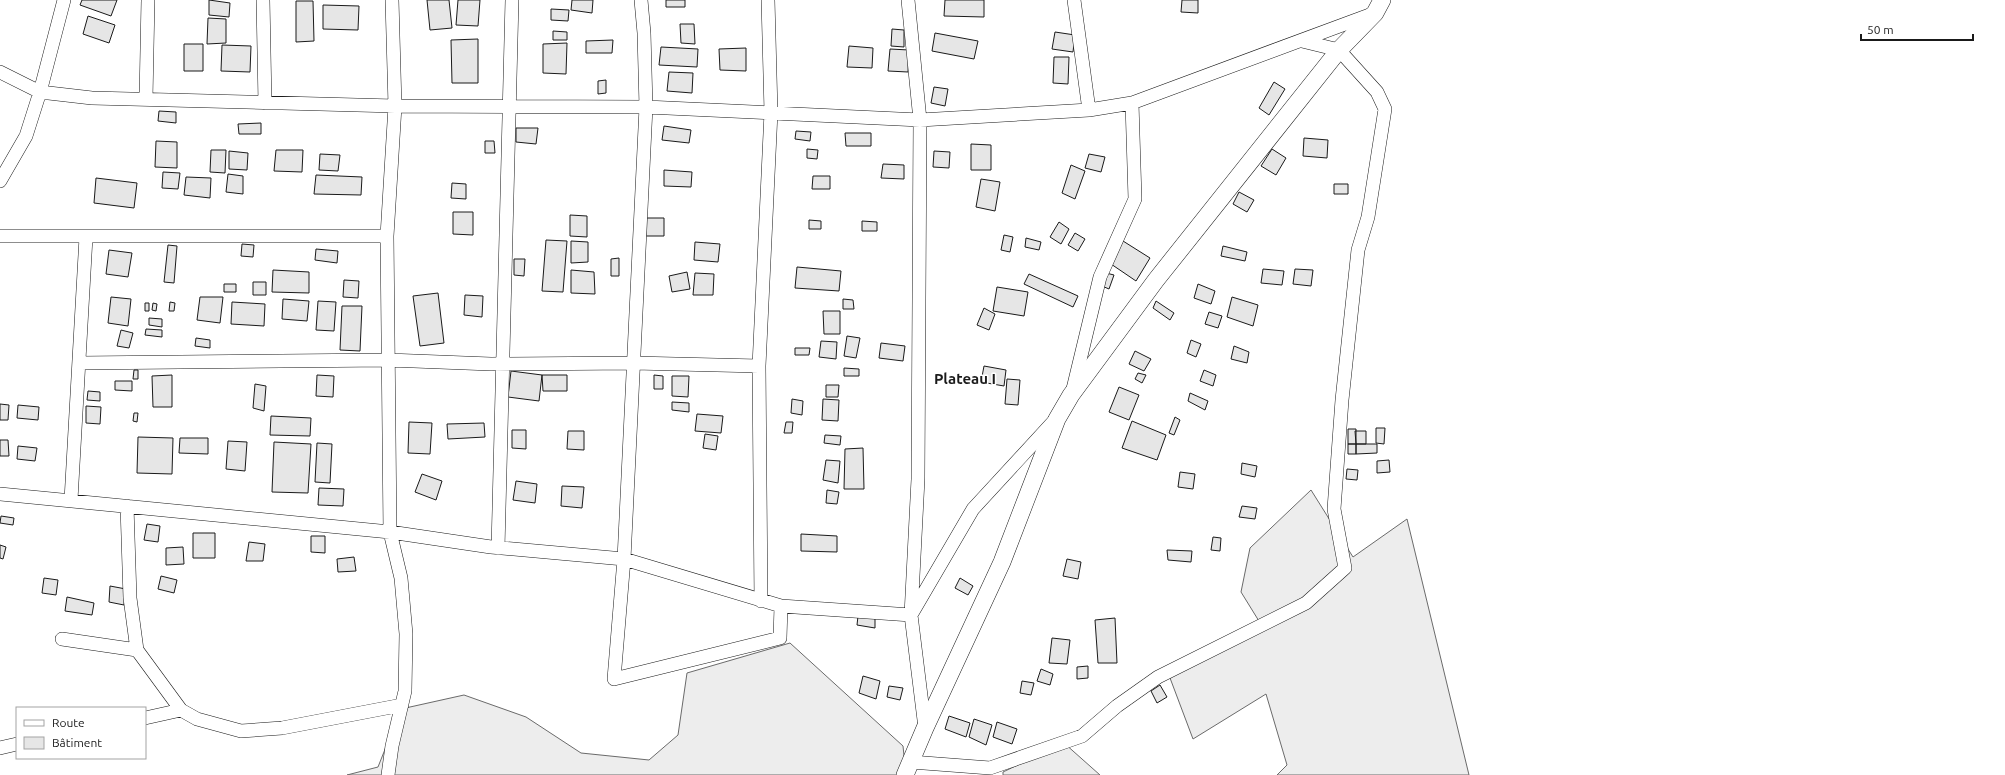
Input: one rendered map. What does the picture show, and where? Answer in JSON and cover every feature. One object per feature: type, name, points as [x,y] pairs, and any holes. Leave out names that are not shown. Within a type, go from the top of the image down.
[{"type":"street","points":[[1,174],[26,136],[40,92],[64,0]]},
{"type":"street","points":[[146,98],[148,0]]},
{"type":"street","points":[[263,0],[265,103]]},
{"type":"street","points":[[388,775],[392,746],[405,691],[406,634],[401,578],[390,532],[387,236],[395,106],[392,0]]},
{"type":"street","points":[[498,548],[512,0]]},
{"type":"street","points":[[640,0],[644,33],[646,107],[624,559],[614,679],[780,638],[781,606]]},
{"type":"street","points":[[760,601],[759,366],[771,112],[768,0]]},
{"type":"street","points":[[908,0],[920,120],[918,479],[911,615],[925,728]]},
{"type":"street","points":[[1074,0],[1089,110]]},
{"type":"street","points":[[0,72],[40,92],[92,98],[146,98],[395,106],[646,107],[920,120],[1089,110],[1132,103],[1302,41],[1379,6]]},
{"type":"street","points":[[911,615],[973,509],[1056,418],[1071,395],[1156,280],[1339,50],[1379,6]]},
{"type":"street","points":[[1056,418],[1002,562],[925,728],[908,769],[990,768],[1082,736],[1117,706],[1158,677],[1306,603],[1344,568],[1334,508],[1342,408],[1358,250],[1368,217],[1385,108],[1377,92],[1339,50],[1302,41]]},
{"type":"street","points":[[1071,395],[1100,277],[1135,199],[1132,103]]},
{"type":"street","points":[[0,236],[387,236]]},
{"type":"street","points":[[71,500],[86,237]]},
{"type":"street","points":[[79,363],[388,360],[502,364],[634,363],[759,366]]},
{"type":"street","points":[[0,494],[390,532],[498,548],[624,559],[760,601],[781,606],[911,615]]},
{"type":"street","points":[[127,506],[130,598],[137,650],[181,710],[197,719],[241,731],[282,728],[402,705]]},
{"type":"street","points":[[62,639],[137,650]]},
{"type":"street","points":[[146,718],[181,710]]},
{"type":"street","points":[[0,748],[16,744]]},
{"type":"shaded area","points":[[1311,490],[1353,557],[1407,519],[1469,775],[1277,775],[1287,765],[1266,694],[1193,739],[1167,670],[1262,626],[1241,592],[1250,548]]},
{"type":"shaded area","points":[[790,643],[903,746],[906,775],[347,775],[378,767],[401,709],[464,695],[526,717],[581,753],[649,760],[678,735],[687,673]]},
{"type":"shaded area","points":[[1064,743],[1100,775],[1003,775],[1003,772]]},
{"type":"building","points":[[82,0],[117,0],[111,16],[80,5]]},
{"type":"building","points":[[209,0],[230,3],[229,17],[209,15]]},
{"type":"building","points":[[427,0],[449,0],[452,28],[430,30]]},
{"type":"building","points":[[458,0],[480,0],[478,26],[456,25]]},
{"type":"building","points":[[572,0],[593,0],[592,13],[571,10]]},
{"type":"building","points":[[666,0],[685,0],[685,7],[666,7]]},
{"type":"building","points":[[945,0],[984,0],[984,17],[944,16]]},
{"type":"building","points":[[1182,0],[1198,0],[1198,13],[1181,12]]},
{"type":"building","points":[[296,1],[313,1],[314,41],[296,42]]},
{"type":"building","points":[[323,5],[359,6],[358,30],[323,29]]},
{"type":"building","points":[[551,9],[569,10],[568,21],[551,20]]},
{"type":"building","points":[[88,16],[115,25],[109,43],[83,34]]},
{"type":"building","points":[[208,18],[226,19],[226,43],[207,44]]},
{"type":"building","points":[[680,24],[694,24],[695,44],[681,43]]},
{"type":"building","points":[[892,29],[904,30],[904,47],[891,46]]},
{"type":"building","points":[[553,31],[567,32],[567,40],[553,40]]},
{"type":"building","points":[[1055,32],[1075,35],[1073,52],[1052,49]]},
{"type":"building","points":[[935,33],[978,41],[974,59],[932,51]]},
{"type":"building","points":[[478,39],[478,83],[452,83],[451,40]]},
{"type":"building","points":[[613,40],[612,53],[586,53],[586,41]]},
{"type":"building","points":[[567,43],[566,74],[543,73],[543,44]]},
{"type":"building","points":[[184,44],[203,44],[203,71],[184,71]]},
{"type":"building","points":[[222,45],[251,46],[250,72],[221,71]]},
{"type":"building","points":[[849,46],[873,48],[872,68],[847,67]]},
{"type":"building","points":[[661,47],[698,49],[697,67],[659,65]]},
{"type":"building","points":[[746,48],[746,71],[720,70],[719,49]]},
{"type":"building","points":[[890,49],[909,50],[908,72],[888,71]]},
{"type":"building","points":[[1054,57],[1069,57],[1068,84],[1053,83]]},
{"type":"building","points":[[669,72],[693,73],[692,93],[667,91]]},
{"type":"building","points":[[606,80],[606,93],[598,94],[598,81]]},
{"type":"building","points":[[1274,82],[1285,89],[1269,115],[1259,108]]},
{"type":"building","points":[[934,87],[948,89],[945,106],[931,103]]},
{"type":"building","points":[[159,111],[176,112],[176,123],[158,121]]},
{"type":"building","points":[[261,123],[261,134],[239,134],[238,124]]},
{"type":"building","points":[[664,126],[691,130],[689,143],[662,140]]},
{"type":"building","points":[[516,128],[538,128],[536,144],[516,142]]},
{"type":"building","points":[[796,131],[811,132],[810,141],[795,139]]},
{"type":"building","points":[[845,133],[871,133],[871,146],[846,146]]},
{"type":"building","points":[[1304,138],[1328,140],[1327,158],[1303,156]]},
{"type":"building","points":[[156,141],[177,142],[177,168],[155,167]]},
{"type":"building","points":[[485,141],[494,141],[495,153],[485,153]]},
{"type":"building","points":[[971,144],[991,145],[991,170],[971,170]]},
{"type":"building","points":[[807,149],[818,150],[817,159],[807,158]]},
{"type":"building","points":[[1272,149],[1286,158],[1276,175],[1261,166]]},
{"type":"building","points":[[211,150],[226,150],[225,173],[210,172]]},
{"type":"building","points":[[276,150],[303,150],[302,172],[274,171]]},
{"type":"building","points":[[229,151],[248,153],[247,170],[229,169]]},
{"type":"building","points":[[934,151],[950,152],[949,168],[933,167]]},
{"type":"building","points":[[320,154],[340,155],[338,171],[319,170]]},
{"type":"building","points":[[1089,154],[1105,157],[1101,172],[1085,168]]},
{"type":"building","points":[[883,164],[904,165],[904,179],[881,178]]},
{"type":"building","points":[[1071,165],[1085,171],[1075,199],[1062,193]]},
{"type":"building","points":[[664,170],[692,172],[691,187],[664,186]]},
{"type":"building","points":[[163,172],[180,173],[178,189],[162,188]]},
{"type":"building","points":[[228,174],[243,176],[243,194],[226,192]]},
{"type":"building","points":[[316,175],[362,177],[361,195],[314,194]]},
{"type":"building","points":[[813,176],[830,176],[830,189],[812,189]]},
{"type":"building","points":[[186,177],[211,178],[210,198],[184,195]]},
{"type":"building","points":[[96,178],[137,183],[134,208],[94,203]]},
{"type":"building","points":[[981,179],[1000,182],[995,211],[976,207]]},
{"type":"building","points":[[452,183],[466,184],[466,199],[451,198]]},
{"type":"building","points":[[1334,184],[1348,184],[1348,194],[1334,194]]},
{"type":"building","points":[[1239,192],[1254,200],[1247,212],[1233,204]]},
{"type":"building","points":[[453,212],[473,212],[473,235],[453,234]]},
{"type":"building","points":[[570,215],[587,216],[587,237],[570,236]]},
{"type":"building","points":[[646,218],[664,218],[664,236],[646,236]]},
{"type":"building","points":[[809,220],[821,221],[821,229],[809,229]]},
{"type":"building","points":[[862,221],[877,222],[877,231],[862,231]]},
{"type":"building","points":[[1059,222],[1069,229],[1061,244],[1050,237]]},
{"type":"building","points":[[1075,233],[1085,239],[1078,251],[1068,245]]},
{"type":"building","points":[[1004,235],[1013,237],[1010,252],[1001,250]]},
{"type":"building","points":[[1026,238],[1041,242],[1039,250],[1025,247]]},
{"type":"building","points":[[546,240],[567,241],[563,292],[542,291]]},
{"type":"building","points":[[571,241],[588,242],[588,262],[571,263]]},
{"type":"building","points":[[1123,241],[1150,258],[1136,281],[1111,264]]},
{"type":"building","points":[[695,242],[720,244],[718,262],[694,260]]},
{"type":"building","points":[[242,244],[254,245],[253,257],[241,256]]},
{"type":"building","points":[[168,245],[177,246],[174,283],[164,282]]},
{"type":"building","points":[[1223,246],[1247,252],[1245,261],[1221,256]]},
{"type":"building","points":[[316,249],[338,251],[337,263],[315,260]]},
{"type":"building","points":[[109,250],[132,253],[128,277],[106,274]]},
{"type":"building","points":[[619,258],[619,276],[611,276],[611,259]]},
{"type":"building","points":[[514,259],[525,259],[524,276],[514,275]]},
{"type":"building","points":[[797,267],[841,271],[839,291],[795,288]]},
{"type":"building","points":[[1263,269],[1284,271],[1282,285],[1261,283]]},
{"type":"building","points":[[1295,269],[1313,270],[1311,286],[1293,284]]},
{"type":"building","points":[[273,270],[309,272],[309,293],[272,292]]},
{"type":"building","points":[[571,270],[594,272],[595,294],[571,293]]},
{"type":"building","points":[[687,272],[690,289],[672,292],[669,276]]},
{"type":"building","points":[[695,273],[714,274],[713,295],[693,295]]},
{"type":"building","points":[[1106,273],[1114,275],[1109,289],[1102,286]]},
{"type":"building","points":[[1029,274],[1078,296],[1073,307],[1024,284]]},
{"type":"building","points":[[344,280],[359,281],[358,298],[343,297]]},
{"type":"building","points":[[253,282],[266,282],[266,295],[253,295]]},
{"type":"building","points":[[224,284],[236,284],[236,292],[224,292]]},
{"type":"building","points":[[1198,284],[1215,291],[1211,304],[1194,298]]},
{"type":"building","points":[[997,287],[1028,292],[1024,316],[993,311]]},
{"type":"building","points":[[438,293],[444,343],[420,346],[413,296]]},
{"type":"building","points":[[465,295],[483,296],[482,317],[464,315]]},
{"type":"building","points":[[111,297],[131,299],[128,326],[108,323]]},
{"type":"building","points":[[200,297],[223,297],[220,323],[197,320]]},
{"type":"building","points":[[1232,297],[1258,305],[1253,326],[1227,317]]},
{"type":"building","points":[[283,299],[309,301],[307,321],[282,319]]},
{"type":"building","points":[[843,299],[853,300],[854,309],[843,309]]},
{"type":"building","points":[[318,301],[336,302],[334,331],[316,330]]},
{"type":"building","points":[[1156,301],[1174,313],[1170,320],[1153,308]]},
{"type":"building","points":[[170,302],[175,303],[174,311],[169,311]]},
{"type":"building","points":[[232,302],[265,304],[264,326],[231,324]]},
{"type":"building","points":[[145,303],[149,303],[149,311],[145,311]]},
{"type":"building","points":[[153,303],[157,304],[156,311],[152,310]]},
{"type":"building","points":[[342,306],[362,306],[360,351],[340,350]]},
{"type":"building","points":[[984,308],[995,314],[989,330],[977,325]]},
{"type":"building","points":[[823,311],[840,311],[840,334],[824,334]]},
{"type":"building","points":[[1209,312],[1222,316],[1218,328],[1205,324]]},
{"type":"building","points":[[149,318],[162,319],[162,327],[149,325]]},
{"type":"building","points":[[146,329],[162,330],[162,337],[145,335]]},
{"type":"building","points":[[121,330],[133,333],[129,348],[117,346]]},
{"type":"building","points":[[847,336],[860,338],[856,358],[844,356]]},
{"type":"building","points":[[196,338],[210,340],[210,348],[195,346]]},
{"type":"building","points":[[1191,340],[1201,344],[1196,357],[1187,353]]},
{"type":"building","points":[[821,341],[837,342],[836,359],[819,357]]},
{"type":"building","points":[[881,343],[905,346],[903,361],[879,358]]},
{"type":"building","points":[[1234,346],[1249,352],[1247,363],[1231,359]]},
{"type":"building","points":[[795,348],[810,348],[809,355],[795,355]]},
{"type":"building","points":[[1135,351],[1151,359],[1144,371],[1129,364]]},
{"type":"building","points":[[984,366],[1006,370],[1004,386],[981,382]]},
{"type":"building","points":[[844,368],[859,369],[859,376],[844,376]]},
{"type":"building","points":[[134,370],[138,370],[138,379],[133,379]]},
{"type":"building","points":[[1204,370],[1216,375],[1213,386],[1200,381]]},
{"type":"building","points":[[511,371],[542,375],[539,401],[508,397]]},
{"type":"building","points":[[1138,373],[1146,375],[1142,383],[1135,379]]},
{"type":"building","points":[[172,375],[172,407],[153,407],[152,376]]},
{"type":"building","points":[[317,375],[334,376],[333,397],[316,396]]},
{"type":"building","points":[[542,375],[567,375],[567,391],[543,391]]},
{"type":"building","points":[[654,375],[663,376],[663,389],[654,389]]},
{"type":"building","points":[[672,376],[689,376],[688,397],[672,396]]},
{"type":"building","points":[[1007,379],[1020,380],[1018,405],[1005,404]]},
{"type":"building","points":[[115,381],[132,381],[132,391],[115,390]]},
{"type":"building","points":[[255,384],[266,386],[264,411],[253,408]]},
{"type":"building","points":[[826,385],[839,385],[838,397],[826,397]]},
{"type":"building","points":[[1119,387],[1139,395],[1129,420],[1109,412]]},
{"type":"building","points":[[88,391],[100,392],[100,401],[87,400]]},
{"type":"building","points":[[1190,393],[1208,401],[1205,410],[1188,401]]},
{"type":"building","points":[[792,399],[803,401],[802,415],[791,413]]},
{"type":"building","points":[[823,399],[839,400],[838,421],[822,420]]},
{"type":"building","points":[[672,402],[689,403],[689,412],[672,410]]},
{"type":"building","points":[[0,404],[9,405],[8,420],[0,420]]},
{"type":"building","points":[[18,405],[39,407],[38,420],[17,418]]},
{"type":"building","points":[[86,406],[101,407],[100,424],[86,423]]},
{"type":"building","points":[[134,413],[138,413],[137,422],[133,421]]},
{"type":"building","points":[[697,414],[723,416],[721,433],[695,431]]},
{"type":"building","points":[[271,416],[311,418],[310,436],[270,435]]},
{"type":"building","points":[[1175,417],[1180,420],[1174,435],[1169,433]]},
{"type":"building","points":[[1132,421],[1166,435],[1157,460],[1122,448]]},
{"type":"building","points":[[409,422],[432,423],[430,454],[408,453]]},
{"type":"building","points":[[786,422],[793,422],[792,433],[784,433]]},
{"type":"building","points":[[484,423],[485,437],[448,439],[447,424]]},
{"type":"building","points":[[1376,428],[1385,428],[1384,444],[1376,443]]},
{"type":"building","points":[[1348,429],[1356,429],[1356,444],[1348,444]]},
{"type":"building","points":[[512,430],[526,430],[526,449],[512,448]]},
{"type":"building","points":[[568,431],[584,431],[584,450],[567,449]]},
{"type":"building","points":[[1355,431],[1366,431],[1366,444],[1356,444]]},
{"type":"building","points":[[705,434],[718,436],[716,450],[703,448]]},
{"type":"building","points":[[825,435],[841,436],[840,445],[824,443]]},
{"type":"building","points":[[138,437],[173,438],[172,474],[137,473]]},
{"type":"building","points":[[180,438],[208,438],[208,454],[179,453]]},
{"type":"building","points":[[0,440],[8,440],[9,456],[0,456]]},
{"type":"building","points":[[228,441],[247,442],[245,471],[226,469]]},
{"type":"building","points":[[274,442],[311,444],[308,493],[272,492]]},
{"type":"building","points":[[317,443],[332,444],[330,483],[315,482]]},
{"type":"building","points":[[1348,444],[1356,444],[1356,454],[1348,454]]},
{"type":"building","points":[[1356,444],[1377,444],[1377,453],[1356,454]]},
{"type":"building","points":[[18,446],[37,448],[35,461],[17,459]]},
{"type":"building","points":[[863,448],[864,489],[844,489],[845,449]]},
{"type":"building","points":[[826,460],[840,461],[838,483],[823,480]]},
{"type":"building","points":[[1389,460],[1390,472],[1377,473],[1377,461]]},
{"type":"building","points":[[1242,463],[1257,466],[1255,477],[1241,474]]},
{"type":"building","points":[[1347,469],[1358,470],[1357,480],[1346,479]]},
{"type":"building","points":[[1180,472],[1195,474],[1193,489],[1178,487]]},
{"type":"building","points":[[422,474],[442,481],[436,500],[415,492]]},
{"type":"building","points":[[516,481],[537,484],[535,503],[513,500]]},
{"type":"building","points":[[562,486],[584,487],[582,508],[561,506]]},
{"type":"building","points":[[319,488],[344,489],[343,506],[318,505]]},
{"type":"building","points":[[827,490],[839,492],[837,504],[826,503]]},
{"type":"building","points":[[1242,506],[1257,508],[1255,519],[1239,517]]},
{"type":"building","points":[[1,516],[14,518],[13,525],[0,523]]},
{"type":"building","points":[[147,524],[160,526],[158,542],[144,540]]},
{"type":"building","points":[[193,533],[215,533],[215,558],[193,558]]},
{"type":"building","points":[[801,534],[837,536],[837,552],[801,551]]},
{"type":"building","points":[[311,536],[325,536],[325,553],[311,552]]},
{"type":"building","points":[[1213,537],[1221,538],[1220,551],[1211,550]]},
{"type":"building","points":[[249,542],[265,544],[263,561],[246,561]]},
{"type":"building","points":[[0,545],[6,547],[3,559],[0,558]]},
{"type":"building","points":[[183,547],[184,564],[166,565],[166,548]]},
{"type":"building","points":[[1167,550],[1192,551],[1191,562],[1168,560]]},
{"type":"building","points":[[354,557],[356,571],[338,572],[337,559]]},
{"type":"building","points":[[1067,559],[1081,562],[1078,579],[1063,576]]},
{"type":"building","points":[[161,576],[177,580],[174,593],[158,589]]},
{"type":"building","points":[[44,578],[58,580],[56,595],[42,593]]},
{"type":"building","points":[[960,578],[973,586],[968,595],[955,588]]},
{"type":"building","points":[[110,586],[126,589],[124,605],[109,602]]},
{"type":"building","points":[[67,597],[94,603],[92,615],[65,611]]},
{"type":"building","points":[[858,616],[875,618],[875,628],[857,625]]},
{"type":"building","points":[[1115,618],[1117,663],[1098,663],[1095,620]]},
{"type":"building","points":[[1052,638],[1070,640],[1067,664],[1049,663]]},
{"type":"building","points":[[1088,666],[1088,678],[1077,679],[1077,667]]},
{"type":"building","points":[[1041,669],[1053,674],[1050,685],[1037,681]]},
{"type":"building","points":[[863,676],[880,681],[876,699],[859,693]]},
{"type":"building","points":[[1022,681],[1034,683],[1031,695],[1020,693]]},
{"type":"building","points":[[1160,685],[1167,697],[1157,703],[1151,691]]},
{"type":"building","points":[[889,686],[903,688],[900,700],[887,697]]},
{"type":"building","points":[[949,716],[970,723],[966,737],[945,729]]},
{"type":"building","points":[[974,719],[992,725],[986,745],[969,737]]},
{"type":"building","points":[[997,722],[1017,729],[1012,744],[993,737]]},
{"type":"district","name":"Plateau I","points":[[965,379]]}]
